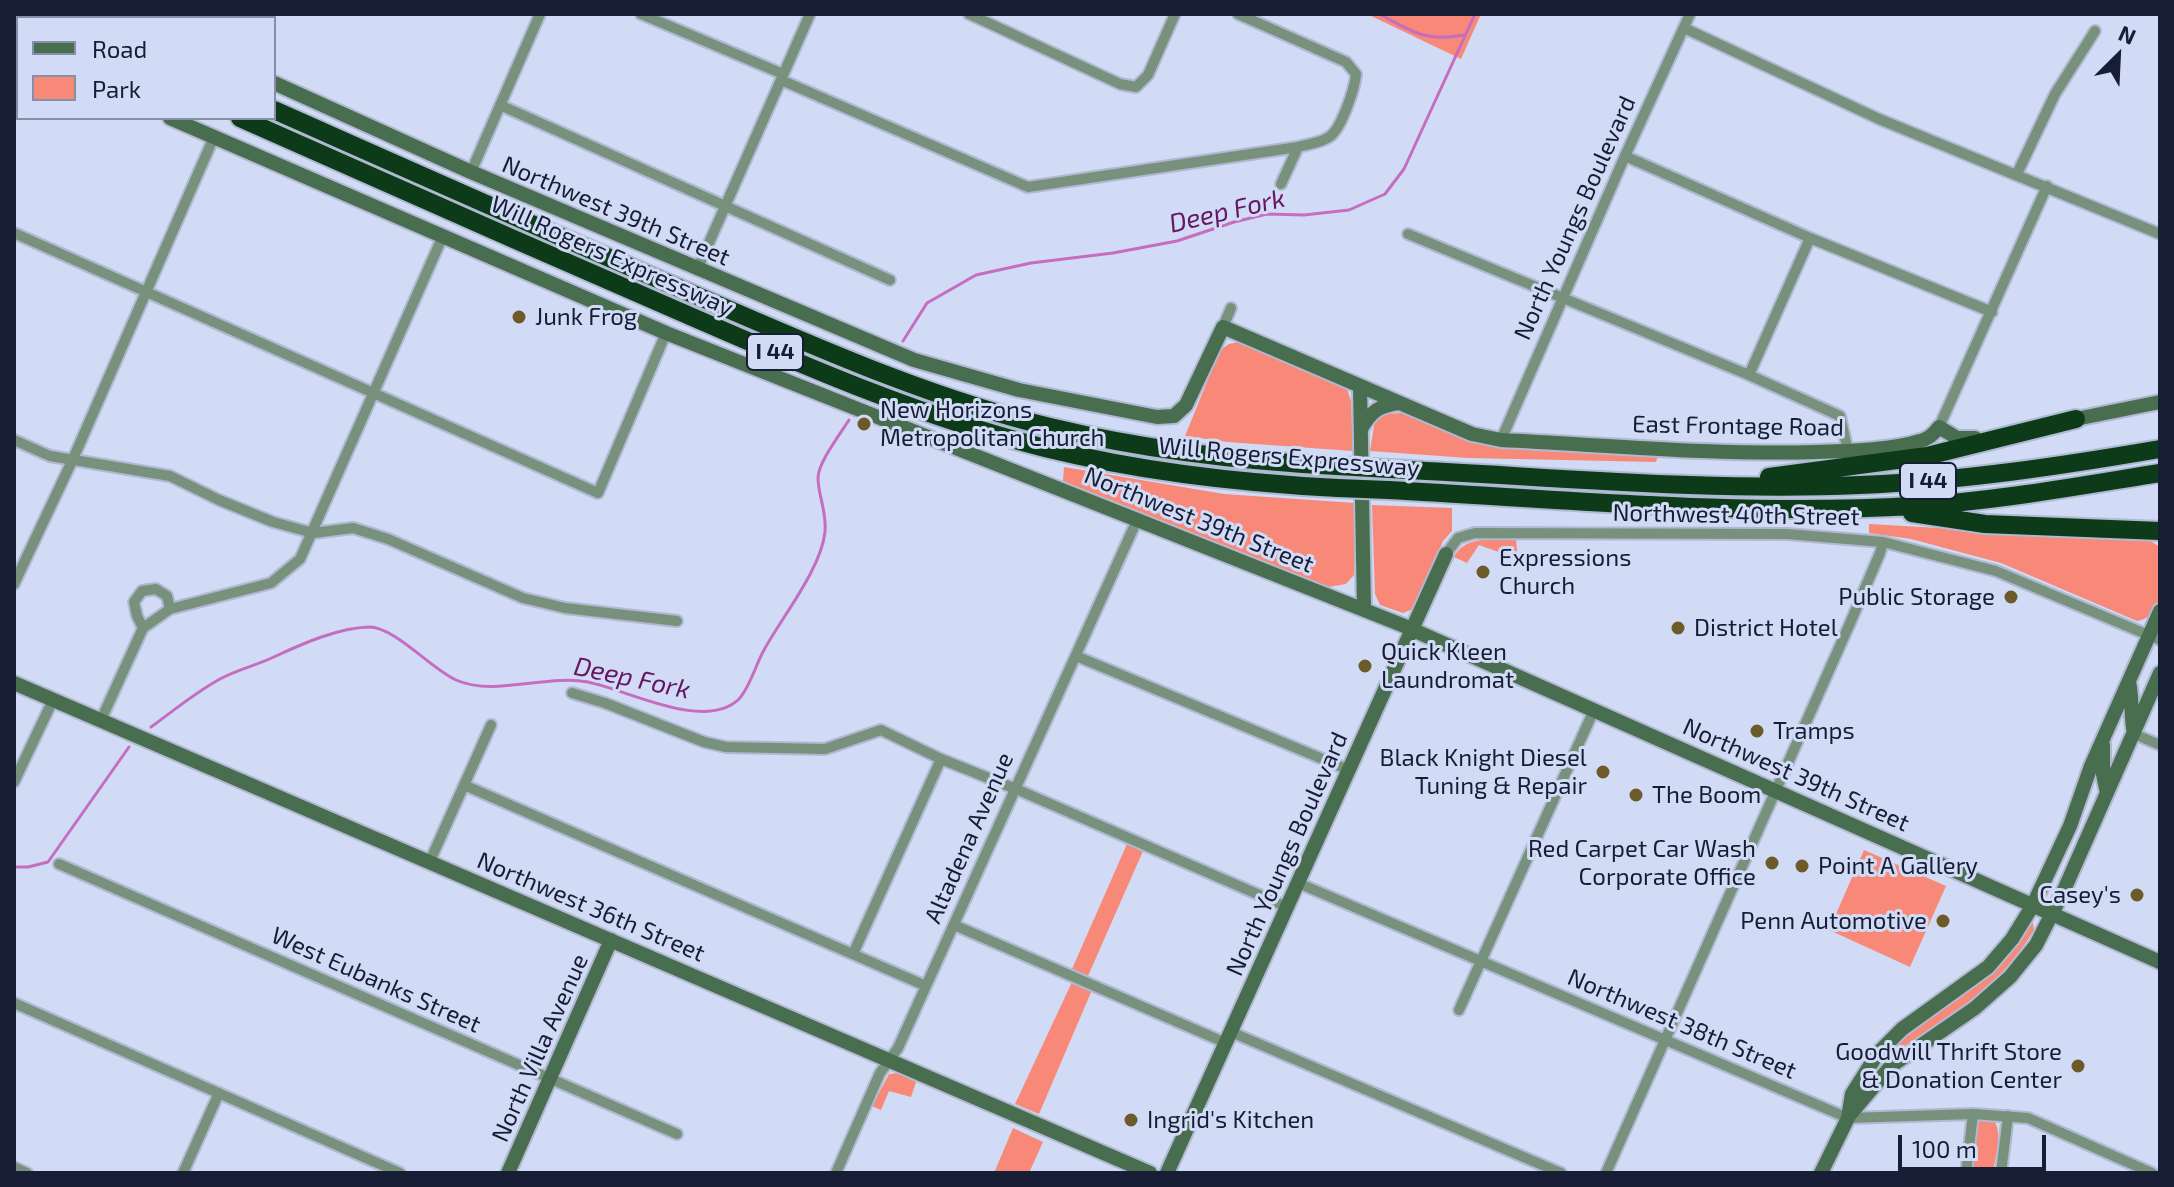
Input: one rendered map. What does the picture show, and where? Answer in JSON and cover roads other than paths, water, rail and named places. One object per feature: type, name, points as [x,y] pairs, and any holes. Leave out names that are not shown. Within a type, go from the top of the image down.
[{"type":"highway","name":"Will Rogers Expressway","points":[[276,111],[746,317],[900,379],[995,413],[1091,437],[1187,454],[1337,466],[1782,487],[1946,479],[2155,450]]},
{"type":"highway","name":"Will Rogers Expressway","points":[[245,120],[720,329],[938,416],[1043,447],[1158,472],[1230,481],[1338,488],[1781,509],[1874,508],[2007,498],[2157,473]]},
{"type":"highway","points":[[1704,484],[1901,460],[1966,448],[2076,419]]},
{"type":"highway","points":[[1874,508],[1985,524],[2156,534]]},
{"type":"main road","name":"Northwest 39th Street","points":[[276,84],[697,270],[871,344],[962,376],[1157,417],[1178,413],[1186,405],[1223,327]]},
{"type":"main road","name":"Northwest 39th Street","points":[[175,120],[666,333],[1413,629],[2160,962]]},
{"type":"main road","points":[[1223,327],[1360,386],[1364,609]]},
{"type":"main road","name":"East Frontage Road","points":[[1360,386],[1472,434],[1501,440],[1749,453],[1848,451],[1920,442],[1932,436],[1939,427]]},
{"type":"main road","points":[[1939,427],[1965,440],[2158,400]]},
{"type":"main road","points":[[1361,429],[1376,409],[1400,403]]},
{"type":"main road","name":"North Youngs Boulevard","points":[[1167,1173],[1446,554]]},
{"type":"main road","points":[[1848,1118],[1852,1094],[1878,1053],[1902,1029],[1988,967],[2012,939],[2033,905],[2070,826],[2102,741],[2129,682],[2154,638],[2160,611]]},
{"type":"main road","points":[[1821,1173],[1848,1118],[1891,1066],[1975,1008],[2010,977],[2036,945],[2160,673]]},
{"type":"main road","points":[[2129,682],[2134,734]]},
{"type":"main road","name":"Northwest 36th Street","points":[[14,683],[1150,1173]]},
{"type":"main road","points":[[2102,741],[2107,793]]},
{"type":"main road","name":"North Villa Avenue","points":[[508,1173],[611,940]]},
{"type":"street","points":[[471,172],[540,14]]},
{"type":"street","points":[[641,14],[1028,187],[1298,147],[1327,139],[1334,133],[1356,87],[1356,74],[1346,62],[1238,14]]},
{"type":"street","points":[[697,270],[810,14]]},
{"type":"street","points":[[969,14],[1120,84],[1136,87],[1148,75],[1175,14]]},
{"type":"street","points":[[1685,19],[1879,119],[2160,234]]},
{"type":"street","name":"North Youngs Boulevard","points":[[1501,440],[1685,19]]},
{"type":"street","points":[[2017,174],[2055,94],[2095,31]]},
{"type":"street","points":[[500,105],[890,280]]},
{"type":"street","points":[[15,579],[73,459],[214,137]]},
{"type":"street","points":[[1281,184],[1298,147]]},
{"type":"street","points":[[1625,156],[1810,238],[1992,312]]},
{"type":"street","points":[[1939,427],[2047,186]]},
{"type":"street","points":[[14,233],[598,493],[666,333]]},
{"type":"street","points":[[1408,234],[1749,375],[1840,416],[1848,451]]},
{"type":"street","points":[[101,720],[143,628],[170,609],[271,583],[300,559],[442,238]]},
{"type":"street","points":[[1749,375],[1810,238]]},
{"type":"street","points":[[1223,327],[1231,308]]},
{"type":"street","points":[[14,440],[50,456],[170,476],[273,522],[313,533],[353,528],[388,539],[523,598],[565,608],[677,621]]},
{"type":"street","name":"Altadena Avenue","points":[[836,1173],[880,1073],[926,986],[1138,518]]},
{"type":"street","name":"Northwest 40th Street","points":[[1446,554],[1458,538],[1475,533],[1787,534],[1883,542],[1996,571],[2154,638]]},
{"type":"street","points":[[1606,1173],[1883,542]]},
{"type":"street","points":[[143,628],[134,602],[142,591],[156,589],[167,596],[170,609]]},
{"type":"street","points":[[1076,656],[1349,770]]},
{"type":"street","points":[[572,693],[704,742],[726,747],[825,749],[881,730],[941,759],[1287,907]]},
{"type":"street","points":[[14,782],[53,700]]},
{"type":"street","points":[[1459,1010],[1594,710]]},
{"type":"street","points":[[430,861],[491,725]]},
{"type":"street","points":[[2134,734],[2160,745]]},
{"type":"street","points":[[853,954],[941,759]]},
{"type":"street","points":[[464,785],[926,986]]},
{"type":"street","name":"West Eubanks Street","points":[[59,864],[677,1134]]},
{"type":"street","name":"Northwest 38th Street","points":[[1298,883],[1848,1118],[1973,1114],[2028,1118],[2152,1173]]},
{"type":"street","points":[[954,925],[1561,1173]]},
{"type":"street","points":[[14,1003],[400,1173]]},
{"type":"street","points":[[183,1173],[219,1093]]},
{"type":"street","points":[[1966,1173],[1973,1114]]},
{"type":"street","points":[[2001,1173],[2008,1116]]},
{"type":"street","points":[[14,1167],[27,1173]]},
{"type":"waterway","points":[[1379,14],[1429,36],[1464,35]]},
{"type":"waterway","name":"Deep Fork","points":[[903,341],[927,303],[976,275],[1031,263],[1177,241],[1267,214],[1304,215],[1349,210],[1385,194],[1404,169],[1475,14]]},
{"type":"waterway","name":"Deep Fork","points":[[151,727],[227,676],[321,637],[369,627],[390,634],[446,675],[471,685],[504,686],[572,680],[605,686],[687,710],[724,708],[743,694],[764,650],[816,561],[825,532],[819,472],[849,420]]},
{"type":"waterway","name":"Deep Fork","points":[[14,867],[48,862],[129,747]]},
{"type":"place","name":"Junk Frog","points":[[519,317]]},
{"type":"place","name":"New Horizons Metropolitan Church","points":[[864,424]]},
{"type":"place","name":"Expressions Church","points":[[1483,572]]},
{"type":"place","name":"Public Storage","points":[[2011,597]]},
{"type":"place","name":"District Hotel","points":[[1678,628]]},
{"type":"place","name":"Quick Kleen Laundromat","points":[[1365,666]]},
{"type":"place","name":"Tramps","points":[[1757,731]]},
{"type":"place","name":"Black Knight Diesel Tuning & Repair","points":[[1603,772]]},
{"type":"place","name":"The Boom","points":[[1636,795]]},
{"type":"place","name":"Red Carpet Car Wash Corporate Office","points":[[1772,863]]},
{"type":"place","name":"Point A Gallery","points":[[1802,866]]},
{"type":"place","name":"Casey's","points":[[2137,895]]},
{"type":"place","name":"Penn Automotive","points":[[1943,921]]},
{"type":"place","name":"Goodwill Thrift Store & Donation Center","points":[[2078,1066]]},
{"type":"place","name":"Ingrid's Kitchen","points":[[1131,1120]]}]
